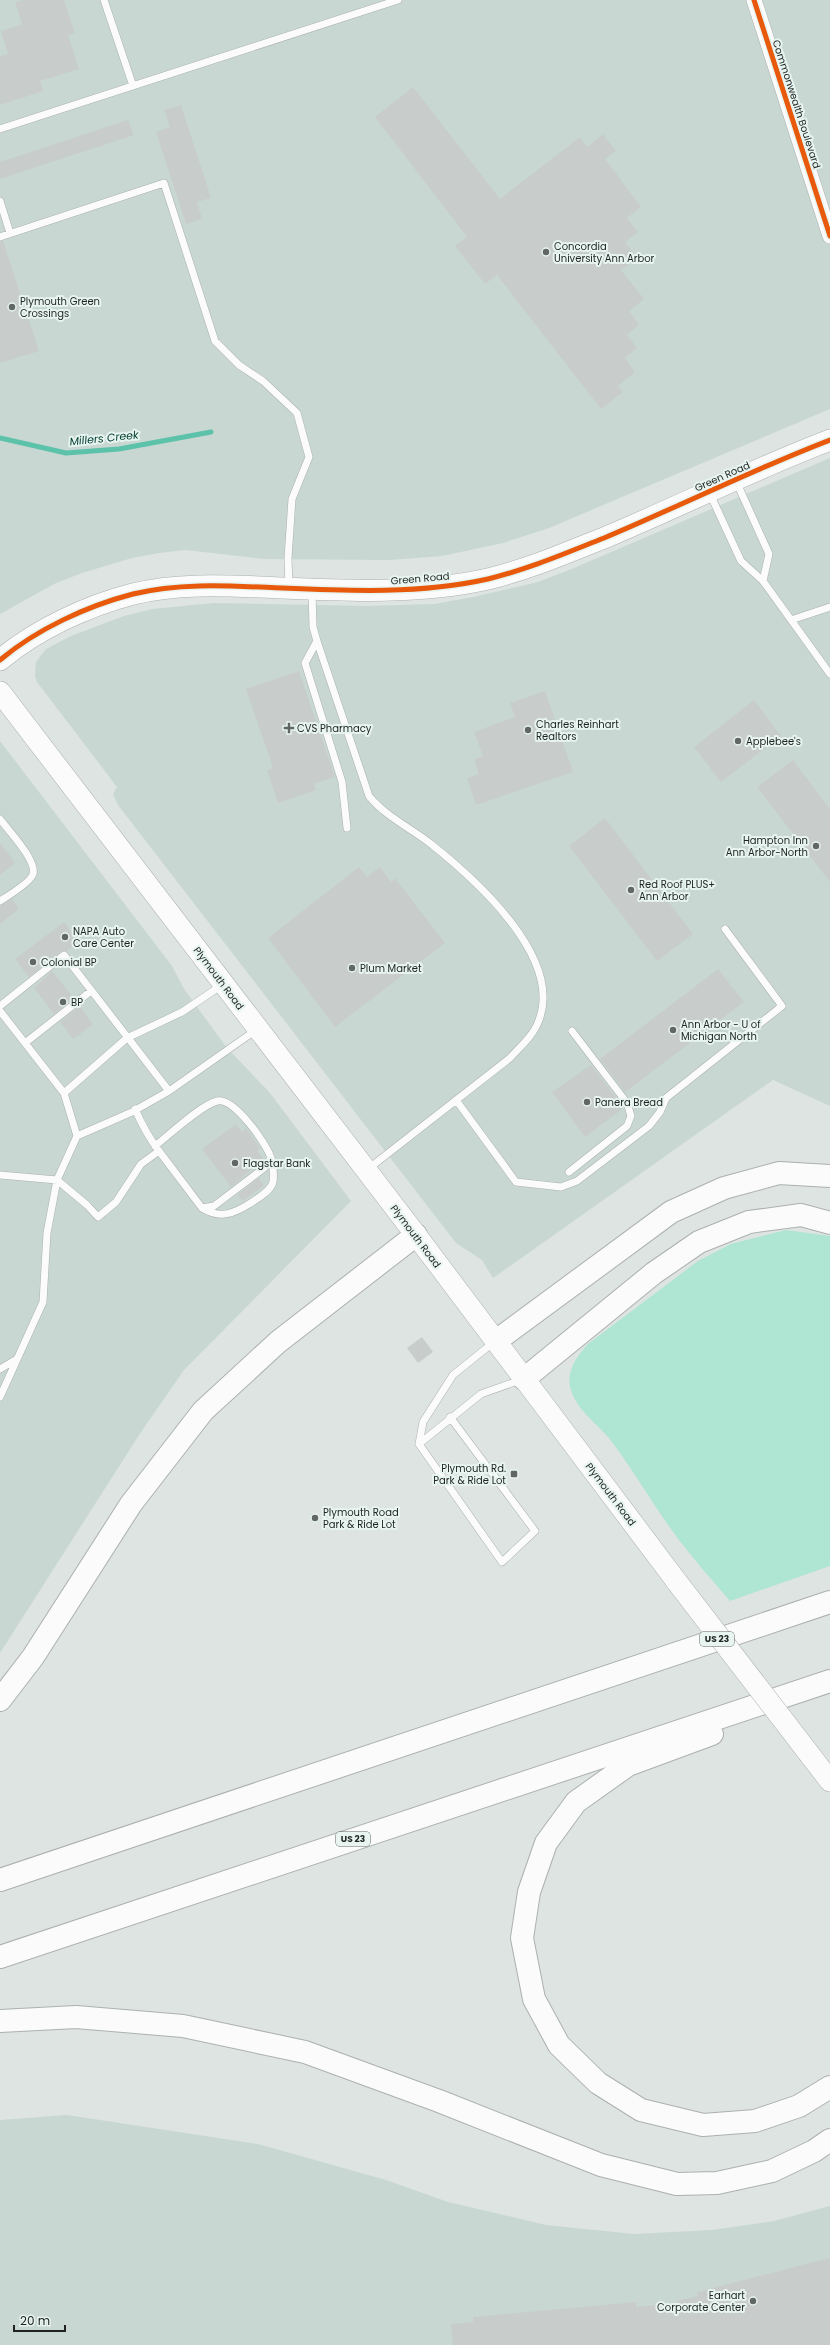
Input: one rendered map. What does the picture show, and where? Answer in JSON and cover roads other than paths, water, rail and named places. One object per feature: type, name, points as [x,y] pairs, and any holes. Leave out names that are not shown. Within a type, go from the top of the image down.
[{"type":"highway","points":[[496,1341],[671,1212],[724,1188],[779,1173],[830,1176]]},
{"type":"highway","points":[[524,1379],[654,1273],[699,1242],[749,1222],[801,1215],[830,1223]]},
{"type":"highway","points":[[0,1700],[33,1657],[131,1504],[203,1411],[278,1342],[416,1234]]},
{"type":"highway","points":[[784,1617],[830,1587]]},
{"type":"highway","name":"US 23","points":[[0,1880],[830,1602]]},
{"type":"highway","points":[[830,1682],[710,1735],[628,1765],[576,1802],[546,1843],[529,1892],[522,1938],[534,1999],[560,2045],[598,2083],[641,2110],[703,2125],[755,2120],[799,2106],[830,2087]]},
{"type":"highway","name":"US 23","points":[[0,1957],[830,1682]]},
{"type":"highway","points":[[0,2021],[76,2017],[183,2026],[305,2052],[439,2100],[600,2165],[677,2184],[717,2183],[772,2171],[814,2151],[830,2140]]},
{"type":"main road","name":"Green Road","points":[[0,660],[14,648],[52,626],[101,604],[135,594],[218,586],[393,590],[446,586],[487,579],[538,565],[830,440]]},
{"type":"main road","name":"Plymouth Road","points":[[0,692],[416,1234],[677,1582],[830,1781]]},
{"type":"street","name":"Commonwealth Boulevard","points":[[754,0],[830,236]]},
{"type":"lane","points":[[104,0],[133,86]]},
{"type":"lane","points":[[0,129],[398,0]]},
{"type":"lane","points":[[0,236],[164,183],[215,341],[239,365],[263,380],[297,413],[309,457],[292,499],[288,558],[289,588]]},
{"type":"lane","points":[[0,201],[10,233]]},
{"type":"lane","points":[[735,480],[769,554],[763,581]]},
{"type":"lane","points":[[709,492],[741,561],[763,581],[830,674]]},
{"type":"lane","points":[[312,589],[313,627],[369,796],[388,815],[430,843],[475,881],[507,918],[537,962],[540,972],[543,1000],[539,1020],[525,1042],[510,1058],[366,1170]]},
{"type":"lane","points":[[791,620],[830,607]]},
{"type":"lane","points":[[317,641],[305,663],[342,782],[347,828]]},
{"type":"lane","points":[[0,819],[29,857],[33,869],[33,874],[29,880],[0,901]]},
{"type":"lane","points":[[456,1100],[516,1182],[561,1187],[577,1181],[649,1126],[660,1112],[666,1098],[782,1006],[725,929]]},
{"type":"lane","points":[[0,1006],[64,955],[169,1091]]},
{"type":"lane","points":[[64,1093],[127,1038],[182,1012],[224,984]]},
{"type":"lane","points":[[25,1043],[91,991]]},
{"type":"lane","points":[[0,1011],[64,1093],[77,1136]]},
{"type":"lane","points":[[0,1396],[43,1302],[47,1233],[57,1180],[77,1136],[135,1109],[169,1091],[258,1028]]},
{"type":"lane","points":[[569,1172],[627,1126],[631,1116],[625,1100],[572,1031]]},
{"type":"lane","points":[[0,1175],[57,1180],[87,1204],[98,1217],[116,1202],[141,1164],[157,1148],[202,1110],[217,1101],[224,1101],[234,1106],[242,1114],[265,1146],[271,1158],[273,1183],[268,1190],[234,1213],[221,1216],[211,1213],[202,1208],[157,1148],[146,1133],[135,1109]]},
{"type":"lane","points":[[202,1208],[214,1206],[264,1168],[271,1158]]},
{"type":"lane","points":[[450,1417],[535,1531],[502,1562],[419,1444],[423,1422],[453,1376],[496,1341]]},
{"type":"lane","points":[[0,1369],[18,1359]]},
{"type":"lane","points":[[419,1444],[450,1417],[481,1394],[524,1379]]},
{"type":"waterway","name":"Millers Creek","points":[[0,438],[66,453],[119,449],[211,432]]},
{"type":"place","name":"Concordia University Ann Arbor","points":[[546,252]]},
{"type":"place","name":"Plymouth Green Crossings","points":[[12,307]]},
{"type":"place","name":"CVS Pharmacy","points":[[289,728]]},
{"type":"place","name":"Charles Reinhart Realtors","points":[[528,730]]},
{"type":"place","name":"Applebee's","points":[[738,741]]},
{"type":"place","name":"Hampton Inn Ann Arbor-North","points":[[816,846]]},
{"type":"place","name":"Red Roof PLUS+ Ann Arbor","points":[[631,890]]},
{"type":"place","name":"NAPA Auto Care Center","points":[[65,937]]},
{"type":"place","name":"Colonial BP","points":[[33,962]]},
{"type":"place","name":"Plum Market","points":[[352,968]]},
{"type":"place","name":"BP","points":[[63,1002]]},
{"type":"place","name":"Ann Arbor - U of Michigan North","points":[[673,1030]]},
{"type":"place","name":"Panera Bread","points":[[587,1102]]},
{"type":"place","name":"Flagstar Bank","points":[[235,1163]]},
{"type":"place","name":"Plymouth Rd. Park & Ride Lot","points":[[514,1474]]},
{"type":"place","name":"Plymouth Road Park & Ride Lot","points":[[315,1518]]},
{"type":"place","name":"Earhart Corporate Center","points":[[753,2301]]}]
